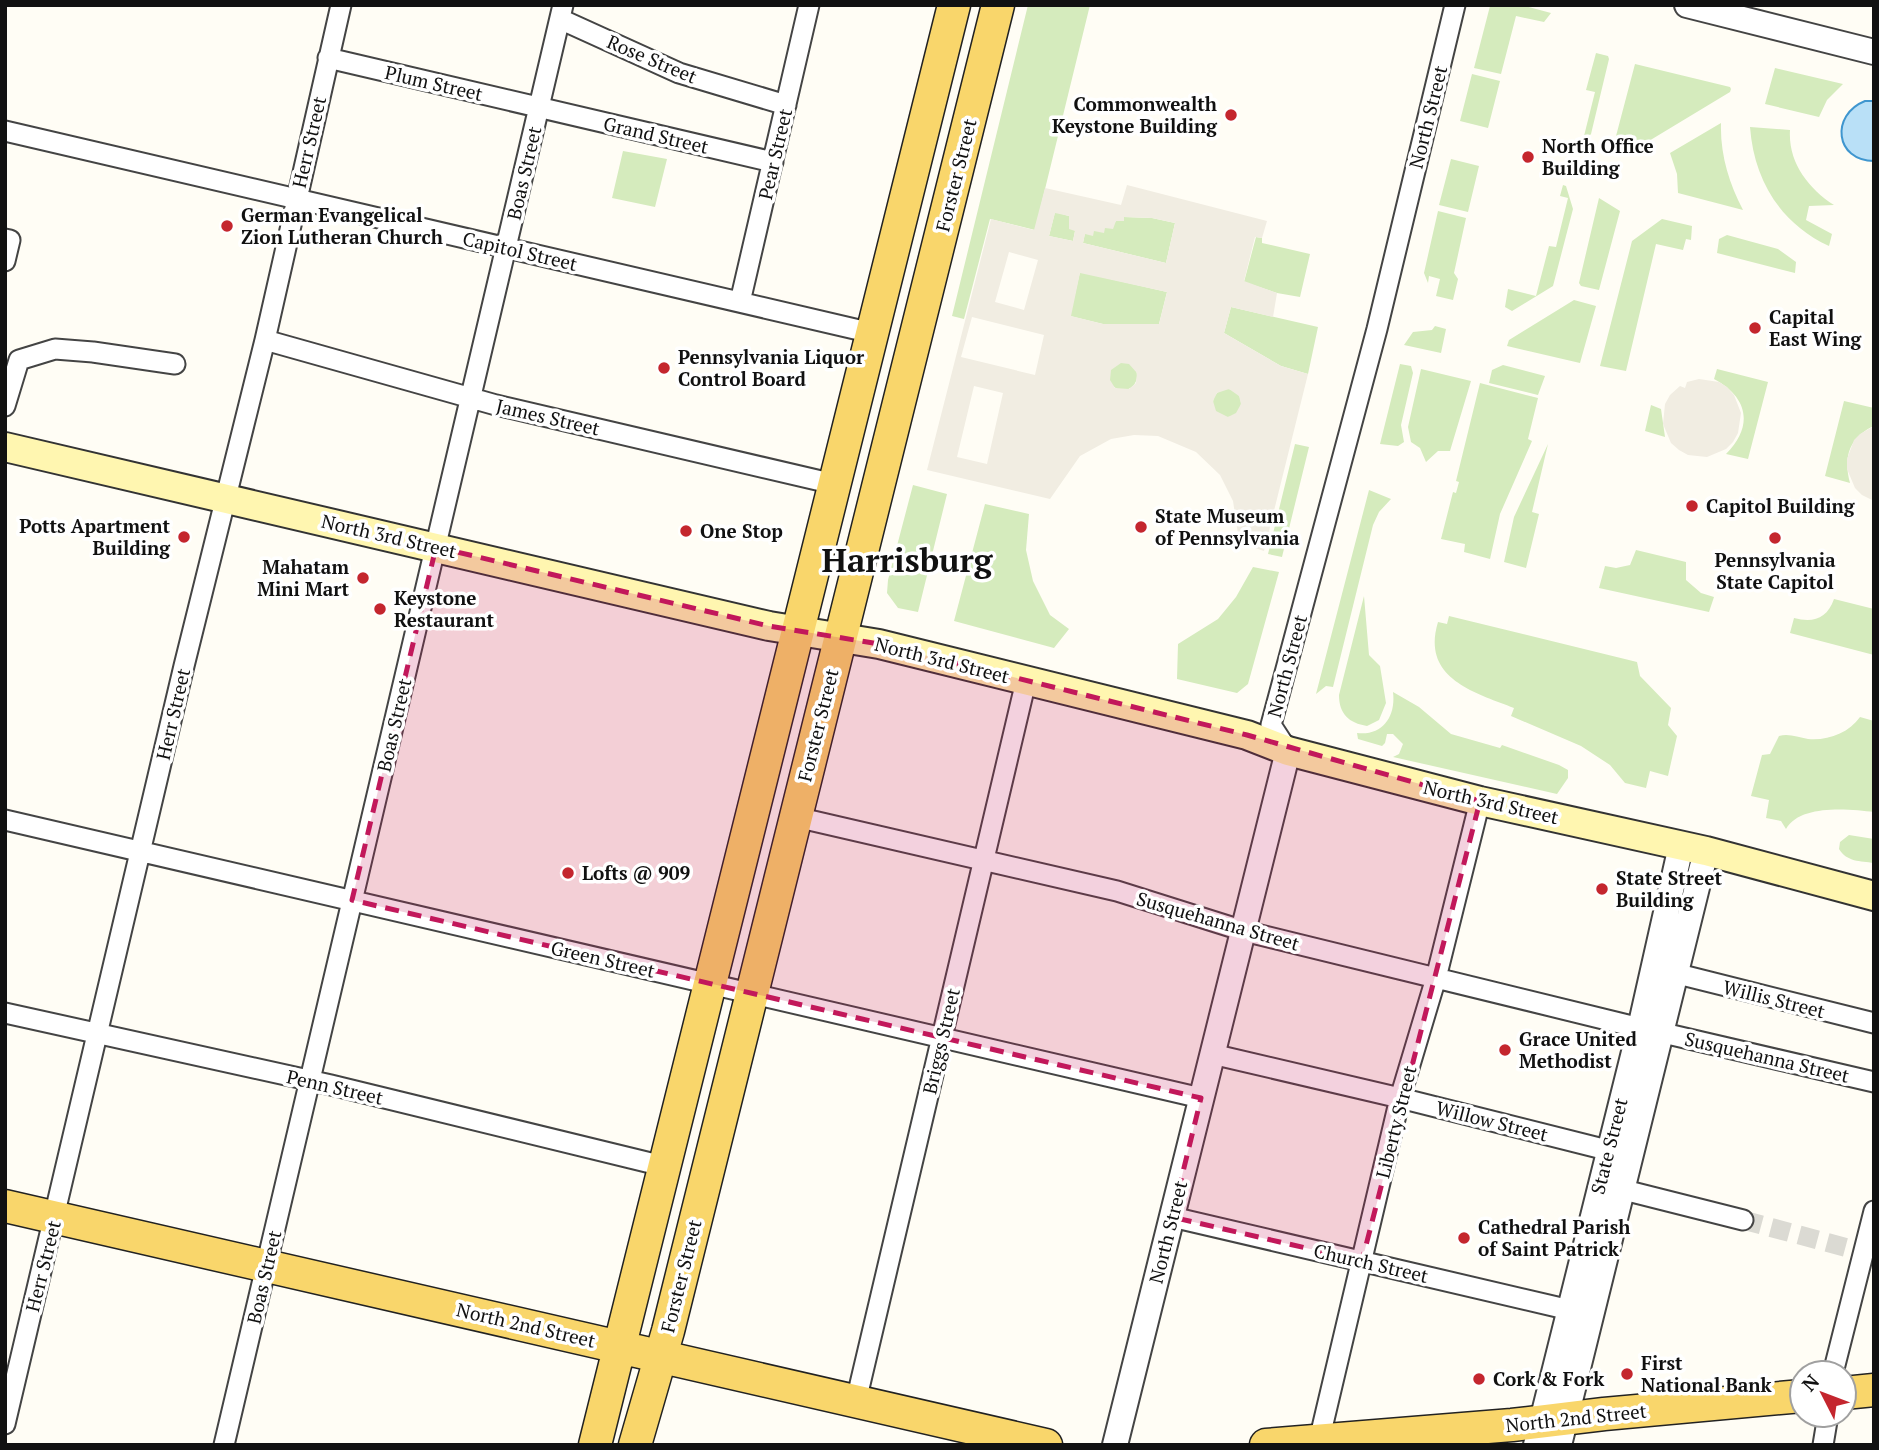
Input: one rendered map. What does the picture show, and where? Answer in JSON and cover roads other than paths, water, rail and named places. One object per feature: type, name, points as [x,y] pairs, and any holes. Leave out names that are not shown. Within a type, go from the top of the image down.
[{"type":"main road","points":[[595,1445],[954,5]]},
{"type":"main road","name":"Forster Street","points":[[635,1445],[660,1356],[796,817],[998,5]]},
{"type":"main road","name":"North 3rd Street","points":[[5,447],[769,626],[879,644],[1247,736],[1288,751],[1480,801],[1693,848],[1874,895]]},
{"type":"main road","name":"North 2nd Street","points":[[5,1206],[1046,1445]]},
{"type":"main road","name":"North 2nd Street","points":[[1266,1445],[1550,1433],[1788,1398]]},
{"type":"street","name":"Herr Street","points":[[5,1424],[265,340],[341,5]]},
{"type":"street","name":"Pear Street","points":[[740,302],[809,5]]},
{"type":"street","name":"North Street","points":[[1115,1445],[1288,751],[1271,724],[1377,329],[1455,5]]},
{"type":"street","points":[[1687,5],[1713,8],[1874,52]]},
{"type":"street","name":"Rose Street","points":[[562,12],[678,74],[786,105]]},
{"type":"street","name":"Boas Street","points":[[224,1445],[562,12]]},
{"type":"street","name":"Plum Street","points":[[328,58],[540,107]]},
{"type":"street","name":"Grand Street","points":[[540,107],[773,162]]},
{"type":"street","name":"Capitol Street","points":[[5,131],[872,333]]},
{"type":"street","points":[[5,239],[10,240],[5,261]]},
{"type":"street","name":"James Street","points":[[265,340],[471,399],[834,484]]},
{"type":"street","points":[[5,406],[19,360],[55,349],[175,364]]},
{"type":"street","name":"Briggs Street","points":[[856,1401],[1026,681]]},
{"type":"street","name":"Liberty Street","points":[[1319,1442],[1400,1098],[1436,978],[1480,801]]},
{"type":"street","name":"Susquehanna Street","points":[[796,817],[1117,891],[1244,931],[1874,1082]]},
{"type":"street","name":"Green Street","points":[[5,820],[1202,1098]]},
{"type":"street","name":"State Street","points":[[1550,1433],[1570,1310],[1607,1150],[1649,1030],[1674,973],[1693,848]]},
{"type":"street","name":"State Street","points":[[1550,1433],[1620,1189],[1649,1030],[1693,848]]},
{"type":"street","name":"Willis Street","points":[[1674,973],[1874,1023]]},
{"type":"street","name":"Penn Street","points":[[5,1013],[309,1080],[663,1166]]},
{"type":"street","name":"Willow Street","points":[[1212,1054],[1607,1150]]},
{"type":"street","points":[[1620,1189],[1743,1220]]},
{"type":"street","points":[[1837,1359],[1874,1211]]},
{"type":"street","name":"Church Street","points":[[1172,1217],[1570,1310]]},
{"type":"water","points":[[1865,101],[1874,101],[1874,161],[1851,154],[1842,136],[1846,116]]},
{"type":"tunnel","points":[[1743,1220],[1863,1252]]},
{"type":"place","name":"Commonwealth Keystone Building","points":[[1231,115]]},
{"type":"place","name":"North Office Building","points":[[1528,157]]},
{"type":"place","name":"German Evangelical Zion Lutheran Church","points":[[227,226]]},
{"type":"place","name":"Capital East Wing","points":[[1755,328]]},
{"type":"place","name":"Pennsylvania Liquor Control Board","points":[[664,368]]},
{"type":"place","name":"Capitol Building","points":[[1692,506]]},
{"type":"place","name":"State Museum of Pennsylvania","points":[[1141,527]]},
{"type":"place","name":"One Stop","points":[[686,531]]},
{"type":"place","name":"Potts Apartment Building","points":[[184,537]]},
{"type":"place","name":"Pennsylvania State Capitol","points":[[1775,538]]},
{"type":"place","name":"Mahatam Mini Mart","points":[[363,578]]},
{"type":"place","name":"Keystone Restaurant","points":[[380,609]]},
{"type":"place","name":"Lofts @ 909","points":[[568,873]]},
{"type":"place","name":"State Street Building","points":[[1602,889]]},
{"type":"place","name":"Grace United Methodist","points":[[1505,1050]]},
{"type":"place","name":"Cathedral Parish of Saint Patrick","points":[[1464,1238]]},
{"type":"place","name":"First National Bank","points":[[1627,1374]]},
{"type":"place","name":"Cork & Fork","points":[[1479,1379]]},
{"type":"district","name":"Harrisburg","points":[[907,560]]}]
